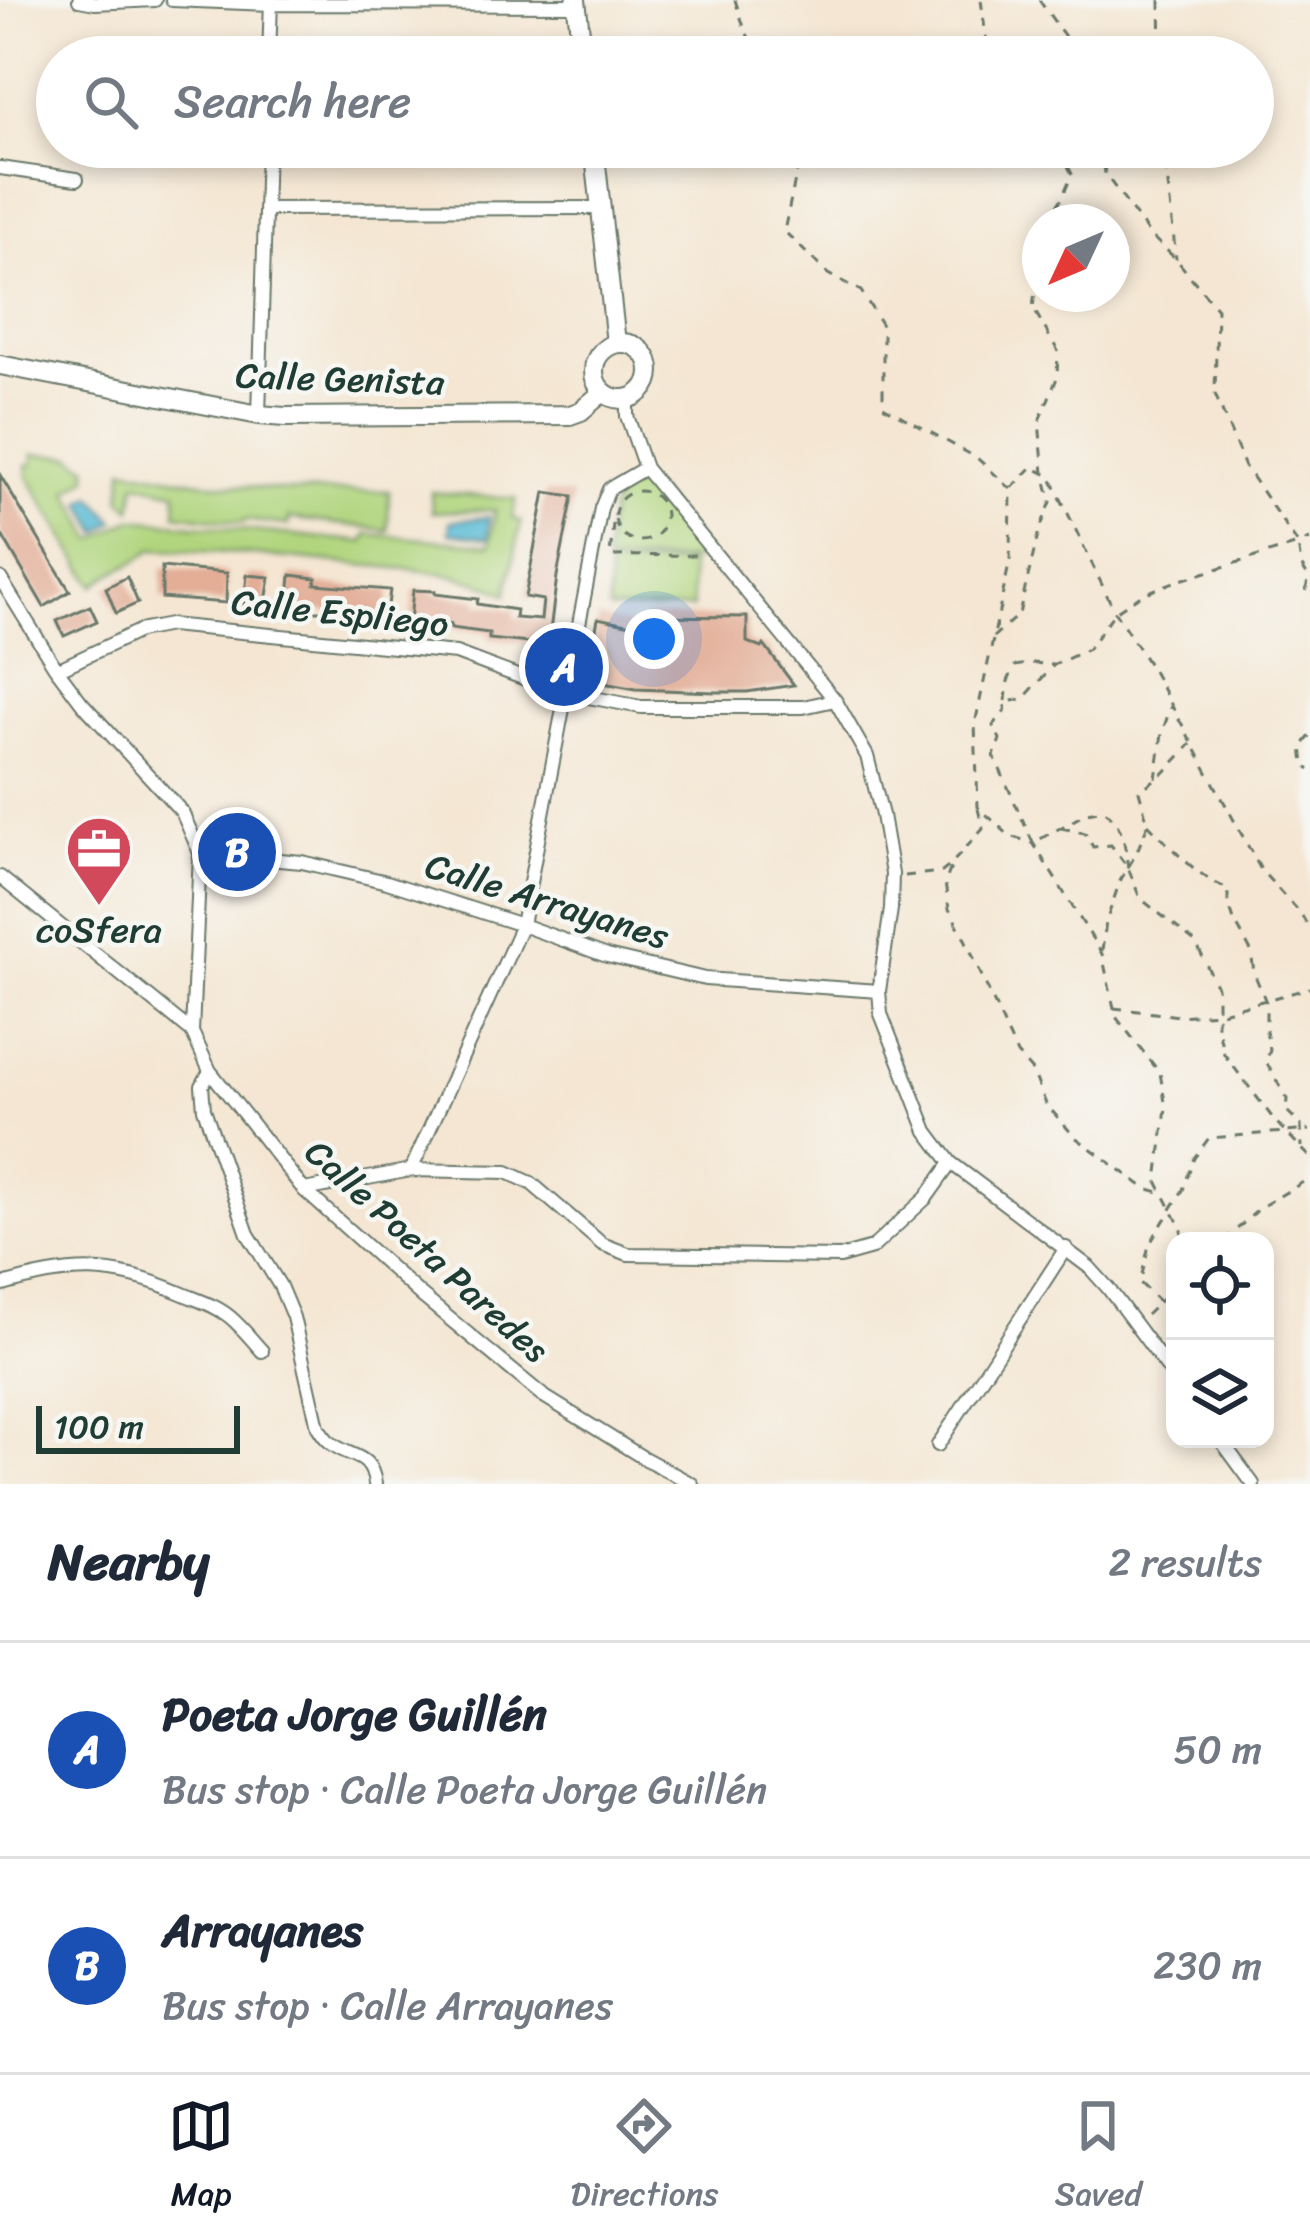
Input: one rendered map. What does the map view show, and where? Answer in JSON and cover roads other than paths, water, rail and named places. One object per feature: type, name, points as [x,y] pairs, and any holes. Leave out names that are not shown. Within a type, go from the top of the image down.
[{"type":"street","points":[[79,0],[155,0]]},
{"type":"street","points":[[172,0],[577,2],[581,36]]},
{"type":"street","points":[[270,36],[271,2]]},
{"type":"street","points":[[0,168],[77,179]]},
{"type":"street","points":[[259,415],[266,168]]},
{"type":"street","points":[[596,168],[616,343]]},
{"type":"street","points":[[265,209],[601,208]]},
{"type":"street","points":[[616,343],[634,345],[650,366],[642,391],[627,399],[602,392],[593,376],[601,351],[616,343]]},
{"type":"street","name":"Calle Genista","points":[[0,365],[284,417],[570,415],[602,392]]},
{"type":"street","points":[[627,399],[627,416],[645,468],[835,700],[867,756],[892,878],[879,991],[881,1014],[927,1131],[951,1163],[1066,1248],[1108,1288],[1166,1366]]},
{"type":"street","points":[[411,1170],[522,925],[601,508],[609,489],[645,468]]},
{"type":"street","points":[[0,578],[82,704],[182,812],[200,853],[192,1032]]},
{"type":"street","name":"Calle Espliego","points":[[57,670],[139,632],[170,626],[456,653],[566,693],[640,707],[803,706],[835,700]]},
{"type":"street","name":"Calle Arrayanes","points":[[200,853],[302,862],[387,882],[607,956],[705,979],[879,991]]},
{"type":"street","name":"Calle Poeta Paredes","points":[[0,878],[192,1032],[210,1071],[304,1190],[422,1296],[542,1395],[692,1484]]},
{"type":"street","points":[[210,1071],[202,1086],[204,1109],[248,1234],[293,1317],[318,1427],[328,1442],[365,1462],[375,1484]]},
{"type":"street","points":[[304,1190],[411,1170],[507,1172],[531,1184],[602,1244],[628,1254],[840,1257],[872,1248],[926,1198],[951,1163]]},
{"type":"street","points":[[938,1445],[1066,1248]]},
{"type":"street","points":[[0,1286],[62,1270],[137,1276],[217,1308],[262,1351]]},
{"type":"street","points":[[1227,1448],[1253,1484]]},
{"type":"water","points":[[92,496],[115,521],[99,532],[82,503]]},
{"type":"water","points":[[489,517],[488,538],[449,533],[450,521]]},
{"type":"place","name":"Poeta Jorge Guillén","points":[[564,667]]},
{"type":"place","name":"Arrayanes","points":[[237,852]]},
{"type":"place","name":"coSfera","points":[[99,908]]}]
